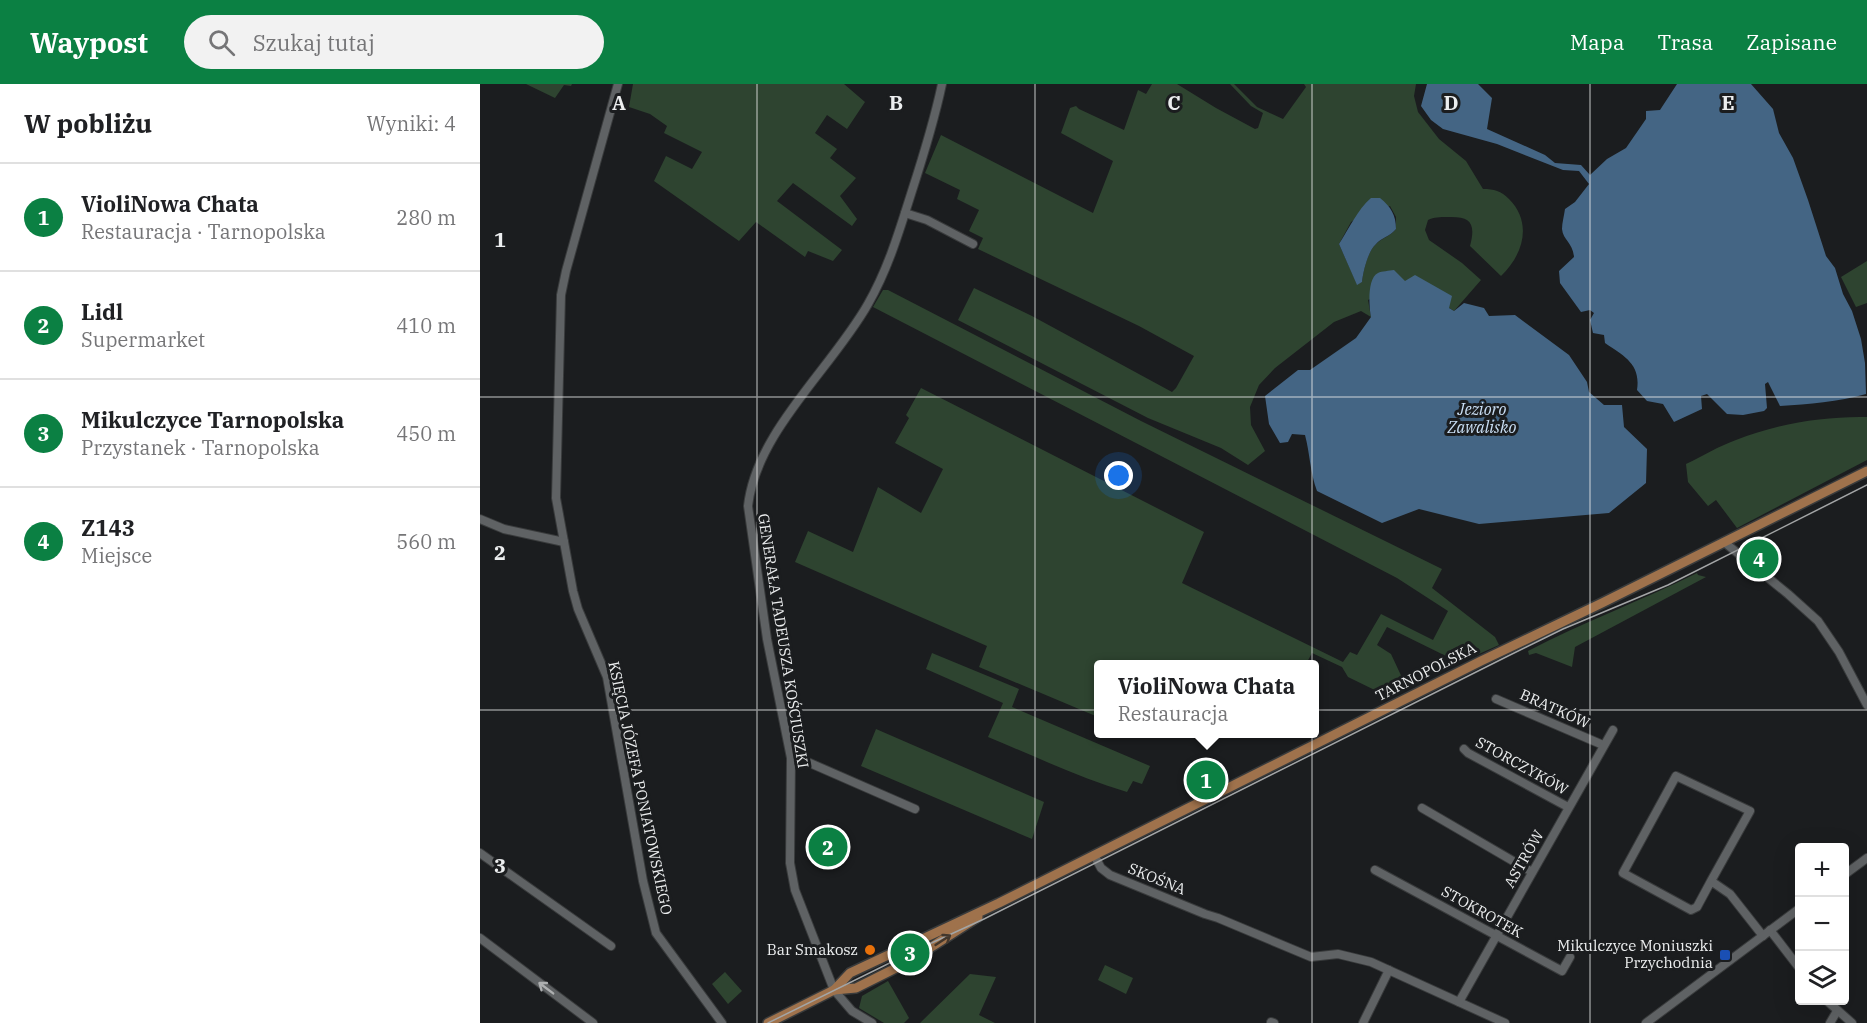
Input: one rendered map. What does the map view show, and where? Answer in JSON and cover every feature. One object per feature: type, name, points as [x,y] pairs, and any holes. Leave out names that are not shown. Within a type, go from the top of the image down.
[{"type":"main road","name":"TARNOPOLSKA","points":[[768,1023],[834,990],[850,973],[999,903],[1480,661],[1587,611],[1867,471]]},
{"type":"main road","name":"TARNOPOLSKA","points":[[834,990],[856,988],[917,958],[999,903]]},
{"type":"street","name":"KSIĘCIA JÓZEFA PONIATOWSKIEGO","points":[[618,84],[561,295],[555,485],[578,609],[607,677],[643,881],[656,933],[722,1023]]},
{"type":"street","name":"GENERAŁA TADEUSZA KOŚCIUSZKI","points":[[872,1023],[852,1011],[834,990],[806,922],[792,876],[791,758],[767,639],[748,506],[762,457],[776,434],[853,330],[880,283],[892,254],[934,123],[942,84]]},
{"type":"street","points":[[905,213],[927,220],[973,243]]},
{"type":"street","points":[[480,519],[504,529],[564,542]]},
{"type":"street","points":[[1724,542],[1802,605],[1818,621],[1839,652],[1867,705]]},
{"type":"street","name":"BRATKÓW","points":[[1496,699],[1603,746]]},
{"type":"street","name":"ASTRÓW","points":[[1460,1002],[1612,730]]},
{"type":"street","name":"STORCZYKÓW","points":[[1464,748],[1468,753],[1568,807]]},
{"type":"street","points":[[791,758],[803,760],[915,809]]},
{"type":"street","points":[[1676,776],[1750,811],[1711,881],[1696,907],[1691,910],[1623,873],[1676,776]]},
{"type":"street","points":[[1422,808],[1532,872]]},
{"type":"street","points":[[480,853],[611,946]]},
{"type":"street","name":"SKOŚNA","points":[[1094,855],[1101,867],[1110,875],[1204,914],[1311,957],[1332,954],[1348,955],[1389,970],[1505,1023]]},
{"type":"street","points":[[1849,872],[1867,858]]},
{"type":"street","name":"STOKROTEK","points":[[1375,870],[1562,971],[1570,957]]},
{"type":"street","points":[[1711,881],[1730,894],[1762,936]]},
{"type":"street","points":[[1646,1023],[1795,912]]},
{"type":"street","points":[[1770,930],[1795,962]]},
{"type":"street","points":[[480,938],[593,1023]]},
{"type":"street","points":[[1363,1023],[1389,970]]},
{"type":"street","points":[[1831,1005],[1852,1023]]},
{"type":"street","points":[[1830,1023],[1837,1011]]},
{"type":"green space","points":[[526,84],[572,84],[571,86],[564,85],[555,98]]},
{"type":"green space","points":[[633,84],[844,84],[865,102],[847,129],[827,115],[815,133],[837,149],[830,158],[856,178],[840,196],[857,219],[852,226],[793,183],[777,201],[842,250],[833,261],[808,251],[805,257],[756,222],[739,241],[654,181],[666,156],[692,169],[702,152],[664,133],[667,126],[650,114],[629,107]]},
{"type":"green space","points":[[1152,84],[1177,84],[1255,129],[1258,128],[1263,113],[1251,106],[1230,84],[1234,84],[1257,107],[1283,119],[1306,87],[1304,84],[1416,84],[1414,96],[1418,112],[1439,139],[1466,161],[1483,189],[1500,192],[1516,208],[1523,228],[1520,249],[1509,268],[1501,276],[1470,246],[1472,226],[1470,222],[1455,217],[1428,220],[1425,230],[1429,240],[1462,263],[1481,280],[1454,311],[1406,281],[1368,300],[1371,317],[1361,311],[1334,322],[1275,368],[1259,385],[1250,407],[1251,425],[1265,451],[1248,465],[1221,448],[1148,418],[958,320],[974,288],[1032,316],[1172,392],[1176,388],[1194,356],[1139,326],[978,249],[983,238],[969,231],[979,210],[957,199],[960,190],[925,173],[941,135],[1093,213],[1113,161],[1061,133],[1070,108],[1076,106],[1124,130],[1138,90],[1146,94]],"holes":[[[1390,206],[1396,217],[1396,229],[1373,247],[1366,262],[1362,282],[1357,284],[1339,244],[1351,222]]]},
{"type":"green space","points":[[1867,261],[1867,303],[1856,307],[1841,277]]},
{"type":"green space","points":[[883,290],[888,290],[1141,421],[1442,569],[1432,588],[1495,637],[1499,645],[1452,666],[1450,658],[1387,627],[1377,645],[1391,654],[1405,684],[1405,690],[1389,697],[1348,677],[1342,667],[1312,653],[1308,660],[1094,660],[1094,715],[979,667],[987,646],[795,562],[808,531],[853,552],[878,487],[921,513],[943,469],[895,443],[909,418],[906,415],[921,388],[1204,532],[1182,583],[1343,662],[1350,652],[1357,655],[1381,614],[1433,640],[1448,611],[1397,578],[873,307]]},
{"type":"green space","points":[[1867,417],[1867,460],[1737,528],[1716,500],[1708,506],[1688,482],[1686,464],[1751,434],[1800,422]]},
{"type":"green space","points":[[1697,573],[1706,577],[1575,647],[1572,667],[1536,653],[1529,655],[1528,651],[1549,640]]},
{"type":"green space","points":[[932,653],[1019,689],[1012,707],[1150,766],[1142,784],[1133,781],[1127,792],[1074,773],[988,737],[1003,703],[926,669]]},
{"type":"green space","points":[[876,729],[1044,802],[1032,839],[861,766]]},
{"type":"green space","points":[[1105,965],[1133,978],[1126,994],[1098,980]]},
{"type":"green space","points":[[725,972],[742,991],[728,1004],[712,984]]},
{"type":"green space","points":[[970,974],[996,977],[979,1015],[995,1023],[920,1023]]},
{"type":"green space","points":[[888,981],[909,1018],[904,1023],[884,1023],[859,1008],[862,996]]},
{"type":"water","points":[[1427,84],[1478,84],[1492,98],[1487,129],[1545,155],[1555,163],[1581,165],[1590,175],[1607,159],[1626,148],[1646,119],[1646,111],[1660,110],[1677,84],[1751,84],[1773,109],[1779,133],[1793,158],[1826,256],[1835,268],[1843,294],[1852,311],[1861,339],[1865,363],[1866,394],[1834,401],[1780,406],[1768,382],[1765,384],[1767,408],[1764,411],[1743,415],[1727,414],[1707,394],[1701,396],[1702,409],[1674,422],[1663,404],[1647,401],[1637,390],[1638,381],[1634,367],[1625,357],[1605,343],[1604,335],[1593,333],[1590,320],[1594,313],[1590,310],[1581,312],[1560,283],[1559,271],[1574,257],[1562,229],[1565,209],[1575,202],[1589,184],[1579,171],[1563,170],[1497,144],[1443,129],[1431,120],[1421,106]]},
{"type":"water","points":[[1371,198],[1380,198],[1390,208],[1394,215],[1396,229],[1373,247],[1366,262],[1362,282],[1357,285],[1339,244]]},
{"type":"water","name":"Jezioro Zawalisko","points":[[1394,270],[1405,281],[1415,275],[1452,296],[1449,308],[1454,311],[1464,303],[1484,308],[1489,316],[1515,315],[1569,355],[1587,382],[1589,392],[1604,405],[1622,405],[1624,427],[1647,449],[1646,483],[1609,513],[1479,524],[1419,509],[1382,523],[1317,491],[1305,435],[1292,434],[1288,442],[1280,443],[1269,424],[1265,396],[1298,370],[1310,370],[1356,338],[1371,317],[1370,293],[1374,276],[1380,272]]},
{"type":"tram line","points":[[768,1023],[984,919],[1563,629],[1668,585],[1867,485]]},
{"type":"place","name":"Z143","points":[[1759,559]]},
{"type":"place","name":"VioliNowa Chata","points":[[1206,780]]},
{"type":"place","name":"Lidl","points":[[828,847]]},
{"type":"place","name":"Bar Smakosz","points":[[870,950]]},
{"type":"place","name":"Mikulczyce Tarnopolska","points":[[910,953]]},
{"type":"place","name":"Mikulczyce Moniuszki Przychodnia","points":[[1725,955]]}]
